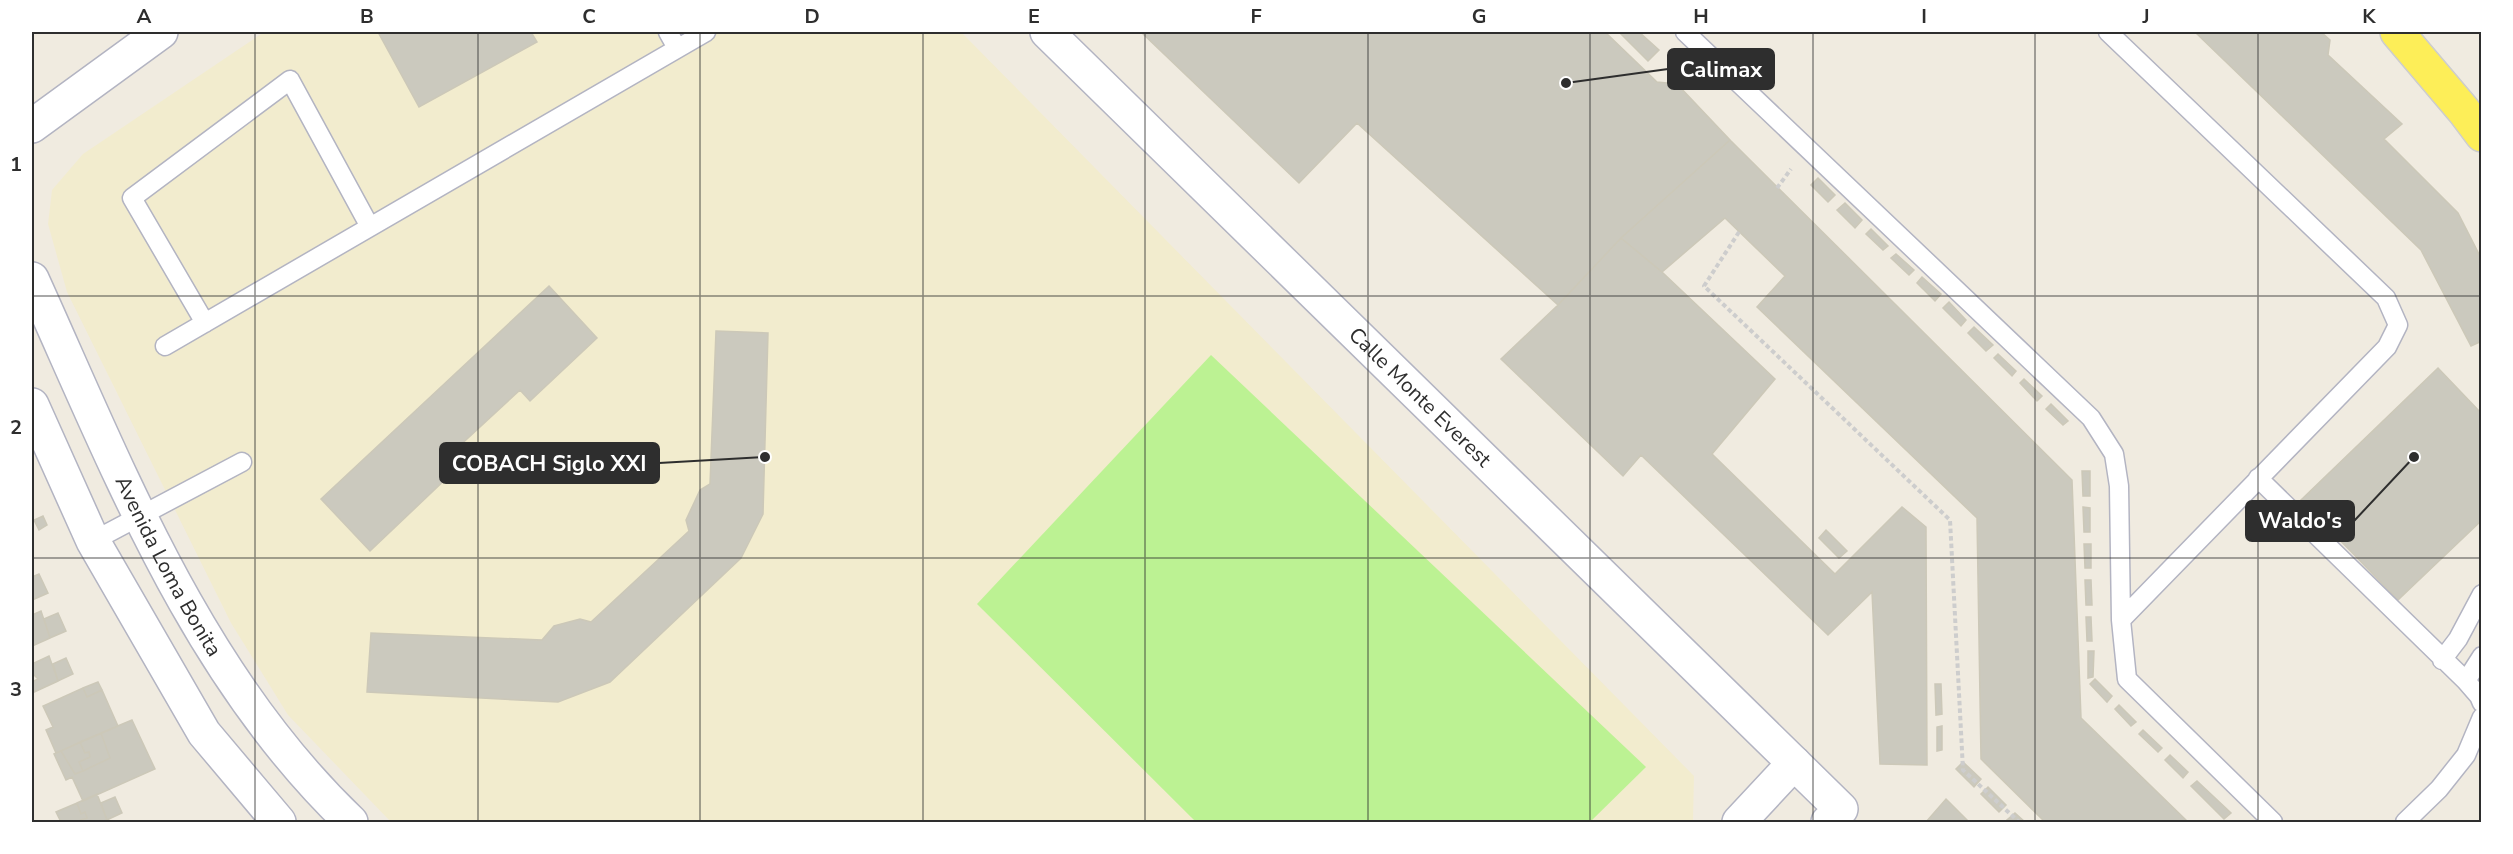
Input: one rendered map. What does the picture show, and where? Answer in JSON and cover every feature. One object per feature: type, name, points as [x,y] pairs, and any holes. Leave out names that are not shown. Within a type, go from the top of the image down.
[{"type":"main road","points":[[32,126],[161,32]]},
{"type":"main road","name":"Calle Monte Everest","points":[[1047,32],[1841,809],[1828,822]]},
{"type":"main road","points":[[2397,32],[2464,111],[2481,135]]},
{"type":"main road","name":"Avenida Loma Bonita","points":[[32,279],[139,516],[205,640],[246,702],[285,753],[351,822]]},
{"type":"main road","points":[[32,405],[93,541],[204,733],[279,822]]},
{"type":"main road","points":[[1739,822],[1794,763]]},
{"type":"lane","points":[[668,32],[677,48]]},
{"type":"lane","points":[[165,346],[706,32]]},
{"type":"lane","points":[[1685,32],[2091,417],[2114,454],[2119,486],[2121,620],[2127,679],[2273,822]]},
{"type":"lane","points":[[2108,32],[2386,298],[2398,325],[2387,347],[2121,620]]},
{"type":"lane","points":[[205,322],[132,198],[290,80],[370,227]]},
{"type":"lane","points":[[93,541],[242,462]]},
{"type":"lane","points":[[2258,478],[2466,681],[2479,696],[2481,703]]},
{"type":"lane","points":[[2442,660],[2458,639],[2481,594]]},
{"type":"lane","points":[[2466,681],[2481,656]]},
{"type":"lane","points":[[2405,822],[2439,789],[2466,755],[2481,717]]},
{"type":"path","points":[[1739,232],[1704,286],[1950,520],[1963,770],[2019,822]]},
{"type":"shaded area","points":[[264,32],[961,32],[1694,776],[1693,822],[391,822],[288,715],[231,623],[67,292],[48,224],[52,190],[83,154]]},
{"type":"green space","points":[[1211,355],[1646,767],[1590,822],[1196,822],[977,604]]},
{"type":"building","points":[[378,32],[531,32],[537,42],[419,107]]},
{"type":"building","points":[[1141,32],[1605,32],[1657,82],[1677,84],[1730,140],[1621,238],[1558,305],[1357,123],[1299,183]]},
{"type":"building","points":[[1619,32],[1639,32],[1659,50],[1648,61]]},
{"type":"building","points":[[2195,32],[2321,32],[2330,40],[2328,55],[2402,124],[2384,139],[2458,213],[2482,260],[2482,341],[2471,346],[2421,250]]},
{"type":"building","points":[[1730,140],[2072,480],[2081,718],[2188,822],[2045,822],[1981,759],[1977,518],[1757,307],[1785,276],[1725,218],[1662,272],[1621,238]]},
{"type":"building","points":[[1818,178],[1835,195],[1828,202],[1811,185]]},
{"type":"building","points":[[1845,203],[1862,220],[1855,228],[1837,210]]},
{"type":"building","points":[[1871,229],[1888,246],[1883,250],[1866,234]]},
{"type":"building","points":[[1621,238],[1662,272],[1775,379],[1712,454],[1835,574],[1902,507],[1926,527],[1927,765],[1880,764],[1872,592],[1828,635],[1641,455],[1623,476],[1501,359],[1558,305]]},
{"type":"building","points":[[1896,254],[1914,270],[1909,275],[1891,258]]},
{"type":"building","points":[[1922,277],[1941,294],[1935,301],[1917,283]]},
{"type":"building","points":[[549,286],[597,338],[530,401],[520,390],[441,463],[451,474],[370,551],[321,499]]},
{"type":"building","points":[[1949,302],[1966,320],[1961,326],[1943,308]]},
{"type":"building","points":[[1974,327],[1993,345],[1986,351],[1968,333]]},
{"type":"building","points":[[716,331],[768,333],[763,514],[741,558],[610,682],[558,702],[367,692],[371,633],[542,640],[554,626],[580,619],[591,622],[689,531],[686,520],[700,490],[710,484]]},
{"type":"building","points":[[1998,354],[2016,371],[2012,376],[1994,358]]},
{"type":"building","points":[[2438,368],[2482,414],[2482,520],[2398,600],[2301,500]]},
{"type":"building","points":[[2024,379],[2042,396],[2037,401],[2020,383]]},
{"type":"building","points":[[2051,404],[2068,421],[2063,425],[2046,409]]},
{"type":"building","points":[[2082,471],[2090,471],[2090,496],[2083,496]]},
{"type":"building","points":[[2083,507],[2090,508],[2090,532],[2084,532]]},
{"type":"building","points":[[43,516],[47,525],[39,530],[34,520]]},
{"type":"building","points":[[1826,530],[1847,551],[1839,558],[1819,538]]},
{"type":"building","points":[[2084,544],[2091,544],[2091,568],[2085,568]]},
{"type":"building","points":[[39,574],[48,593],[32,600],[32,577]]},
{"type":"building","points":[[2085,580],[2091,580],[2092,605],[2086,605]]},
{"type":"building","points":[[41,611],[50,638],[32,646],[32,615]]},
{"type":"building","points":[[58,613],[66,631],[50,638],[44,619]]},
{"type":"building","points":[[2086,617],[2091,617],[2092,641],[2087,641]]},
{"type":"building","points":[[2088,651],[2094,651],[2093,677],[2088,678]]},
{"type":"building","points":[[49,656],[58,681],[32,693],[32,682],[38,679],[32,673],[32,664]]},
{"type":"building","points":[[66,658],[73,674],[58,681],[53,664]]},
{"type":"building","points":[[2095,679],[2112,696],[2107,702],[2090,684]]},
{"type":"building","points":[[98,682],[102,690],[87,697],[83,688]]},
{"type":"building","points":[[1935,684],[1941,684],[1942,714],[1936,715]]},
{"type":"building","points":[[83,688],[87,697],[102,690],[118,726],[56,753],[46,730],[53,727],[43,706]]},
{"type":"building","points":[[2119,705],[2136,722],[2131,726],[2115,709]]},
{"type":"building","points":[[132,720],[155,769],[83,801],[72,777],[66,780],[54,754],[61,751],[75,774],[83,771],[110,758],[101,733]]},
{"type":"building","points":[[1942,726],[1942,750],[1937,751],[1937,727]]},
{"type":"building","points":[[2143,730],[2162,748],[2158,752],[2139,734]]},
{"type":"building","points":[[101,733],[110,758],[83,771],[79,762],[90,757],[89,752],[85,753],[80,742]]},
{"type":"building","points":[[80,742],[85,753],[89,752],[90,757],[79,762],[83,771],[75,774],[61,751]]},
{"type":"building","points":[[2170,755],[2188,772],[2183,778],[2165,760]]},
{"type":"building","points":[[1963,762],[1981,779],[1974,787],[1956,769]]},
{"type":"building","points":[[2197,781],[2231,813],[2224,819],[2191,786]]},
{"type":"building","points":[[1988,787],[2006,805],[1999,812],[1981,794]]},
{"type":"building","points":[[97,794],[107,820],[76,822],[87,818],[85,812],[81,814],[77,803]]},
{"type":"building","points":[[115,797],[122,813],[107,820],[101,803]]},
{"type":"building","points":[[1946,799],[1969,822],[1926,822]]},
{"type":"building","points":[[77,803],[81,814],[85,812],[87,818],[76,822],[61,822],[56,812]]},
{"type":"building","points":[[2015,813],[2025,822],[2007,820]]},
{"type":"place","name":"Calimax","points":[[1566,83]]},
{"type":"place","name":"COBACH Siglo XXI","points":[[765,457]]},
{"type":"place","name":"Waldo's","points":[[2414,457]]}]
